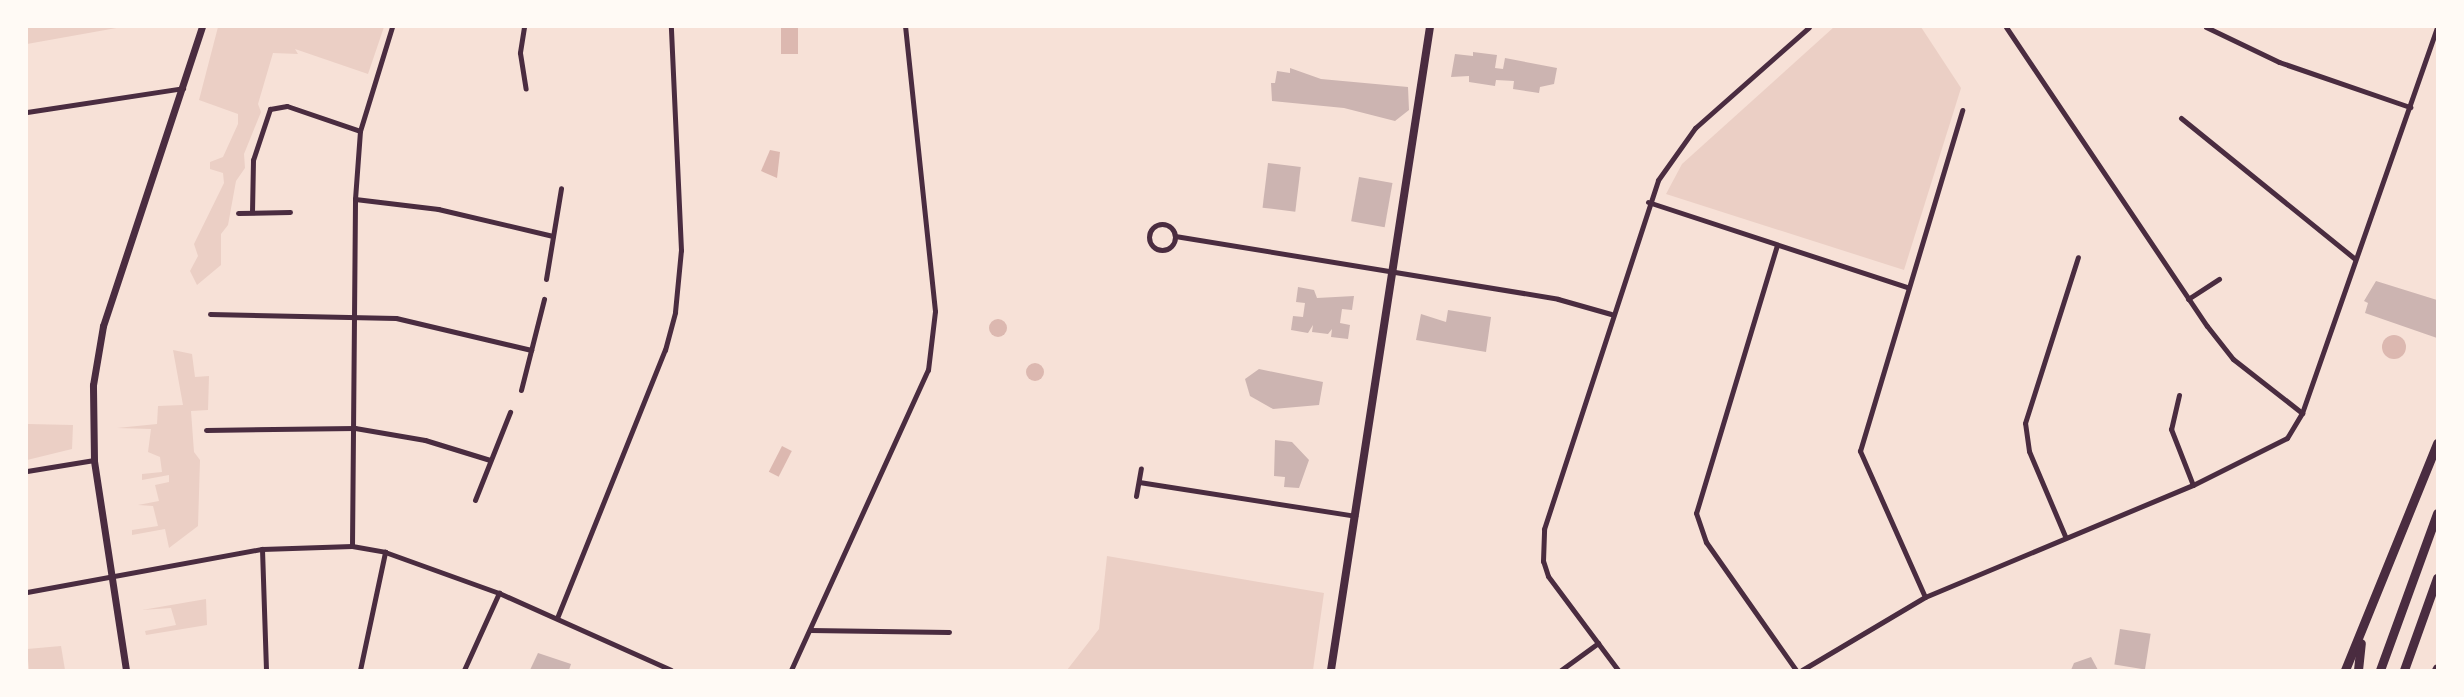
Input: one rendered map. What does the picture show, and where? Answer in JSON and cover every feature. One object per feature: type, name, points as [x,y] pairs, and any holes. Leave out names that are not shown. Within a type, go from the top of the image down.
[{"type":"highway","points":[[2345,670],[2363,631],[2437,443]]},
{"type":"highway","points":[[2380,670],[2437,513]]},
{"type":"highway","points":[[2404,670],[2437,578]]},
{"type":"highway","points":[[2358,670],[2363,631]]},
{"type":"main road","points":[[1330,670],[1430,27]]},
{"type":"street","points":[[126,670],[90,427],[103,326],[184,88],[202,27]]},
{"type":"street","points":[[351,546],[355,428],[355,199],[360,131],[392,27]]},
{"type":"street","points":[[524,27],[520,53],[526,89]]},
{"type":"street","points":[[557,618],[675,312],[681,250],[671,27]]},
{"type":"street","points":[[791,670],[891,455],[931,353],[934,311],[905,27]]},
{"type":"street","points":[[1618,670],[1548,576],[1542,544],[1611,314],[1648,202],[1695,128],[1809,27]]},
{"type":"street","points":[[2006,27],[2188,300],[2232,359],[2302,413]]},
{"type":"street","points":[[2206,27],[2279,62],[2409,107]]},
{"type":"street","points":[[1802,670],[1925,597],[2065,536],[2193,485],[2287,438],[2302,413],[2437,28]]},
{"type":"street","points":[[27,112],[184,88]]},
{"type":"street","points":[[252,212],[253,160],[270,109],[287,106],[360,131]]},
{"type":"street","points":[[1925,597],[1860,451],[1906,287],[1962,110]]},
{"type":"street","points":[[2181,118],[2355,259]]},
{"type":"street","points":[[546,279],[561,188]]},
{"type":"street","points":[[355,199],[438,209],[553,236]]},
{"type":"street","points":[[1648,202],[1906,287]]},
{"type":"street","points":[[238,213],[290,212]]},
{"type":"street","points":[[1160,223],[1171,227],[1175,236],[1164,250],[1149,238],[1160,223]]},
{"type":"street","points":[[1175,236],[1558,299],[1611,314]]},
{"type":"street","points":[[1777,245],[1696,513],[1706,542],[1796,670]]},
{"type":"street","points":[[2065,536],[2029,450],[2025,423],[2078,257]]},
{"type":"street","points":[[2188,300],[2219,279]]},
{"type":"street","points":[[521,390],[544,299]]},
{"type":"street","points":[[210,314],[355,314],[436,325],[531,350]]},
{"type":"street","points":[[2179,394],[2171,429],[2193,485]]},
{"type":"street","points":[[475,500],[510,412]]},
{"type":"street","points":[[206,430],[355,428],[425,440],[490,460]]},
{"type":"street","points":[[27,471],[94,459]]},
{"type":"street","points":[[1136,496],[1141,468]]},
{"type":"street","points":[[1139,482],[1355,516]]},
{"type":"street","points":[[27,592],[262,549],[351,546],[385,552],[499,592],[671,670]]},
{"type":"street","points":[[262,549],[266,670]]},
{"type":"street","points":[[360,670],[385,552]]},
{"type":"street","points":[[464,670],[499,592]]},
{"type":"street","points":[[810,630],[949,632]]},
{"type":"street","points":[[1561,670],[1598,644]]},
{"type":"shaded area","points":[[27,27],[122,27],[27,44]]},
{"type":"shaded area","points":[[218,27],[384,27],[368,74],[295,49],[298,54],[273,53],[258,104],[261,112],[244,154],[245,168],[236,181],[228,225],[221,234],[221,265],[197,285],[190,271],[198,256],[194,244],[224,183],[223,173],[210,169],[210,162],[223,157],[238,124],[238,114],[199,100]]},
{"type":"shaded area","points":[[781,27],[798,27],[798,54],[781,54]]},
{"type":"shaded area","points":[[1834,27],[1921,27],[1961,88],[1904,270],[1666,194],[1682,164]]},
{"type":"shaded area","points":[[770,150],[780,152],[777,178],[761,171]]},
{"type":"shaded area","points":[[998,319],[1004,322],[1007,328],[1004,334],[998,337],[992,334],[989,328],[992,322]]},
{"type":"shaded area","points":[[2394,335],[2403,338],[2406,347],[2403,356],[2394,359],[2385,356],[2382,347],[2385,338]]},
{"type":"shaded area","points":[[173,350],[192,354],[195,377],[209,376],[208,410],[191,411],[194,452],[200,460],[198,526],[169,548],[165,529],[132,535],[132,530],[158,526],[153,506],[138,505],[159,501],[155,485],[169,482],[169,475],[142,480],[142,474],[162,472],[160,457],[148,452],[151,429],[117,428],[157,424],[158,406],[183,405]]},
{"type":"shaded area","points":[[1035,363],[1041,366],[1044,372],[1041,378],[1035,381],[1029,378],[1026,372],[1029,366]]},
{"type":"shaded area","points":[[28,424],[73,425],[72,449],[27,460]]},
{"type":"shaded area","points":[[782,446],[792,451],[779,477],[769,472]]},
{"type":"shaded area","points":[[1107,556],[1324,593],[1313,670],[1067,670],[1099,629]]},
{"type":"shaded area","points":[[206,599],[207,625],[146,635],[145,631],[176,625],[171,608],[142,610]]},
{"type":"shaded area","points":[[61,646],[65,670],[29,670],[27,649]]},
{"type":"building","points":[[1473,52],[1497,55],[1495,68],[1503,69],[1505,58],[1557,68],[1554,84],[1540,87],[1539,93],[1513,89],[1514,81],[1496,80],[1495,86],[1469,82],[1469,76],[1451,77],[1455,54],[1473,56]]},
{"type":"building","points":[[1290,68],[1321,79],[1408,87],[1409,110],[1395,121],[1344,108],[1272,101],[1271,83],[1275,83],[1277,71],[1290,73]]},
{"type":"building","points":[[1268,163],[1301,167],[1295,212],[1263,208]]},
{"type":"building","points":[[1359,177],[1392,183],[1385,227],[1351,221]]},
{"type":"building","points":[[2376,281],[2437,300],[2437,338],[2365,313],[2368,303],[2364,301]]},
{"type":"building","points":[[1298,287],[1314,290],[1317,298],[1354,296],[1352,310],[1342,309],[1340,323],[1350,325],[1348,339],[1331,337],[1332,329],[1328,334],[1312,332],[1313,325],[1308,333],[1291,330],[1293,316],[1303,317],[1305,303],[1296,302]]},
{"type":"building","points":[[1448,310],[1491,317],[1486,352],[1416,340],[1421,314],[1446,322]]},
{"type":"building","points":[[1259,369],[1323,382],[1319,405],[1273,409],[1250,396],[1245,379]]},
{"type":"building","points":[[1275,440],[1292,442],[1309,460],[1299,488],[1284,487],[1285,477],[1274,476]]},
{"type":"building","points":[[2120,629],[2151,634],[2145,669],[2114,665]]},
{"type":"building","points":[[538,653],[571,664],[569,670],[530,670]]},
{"type":"building","points":[[2091,657],[2098,670],[2071,670],[2074,663]]}]
